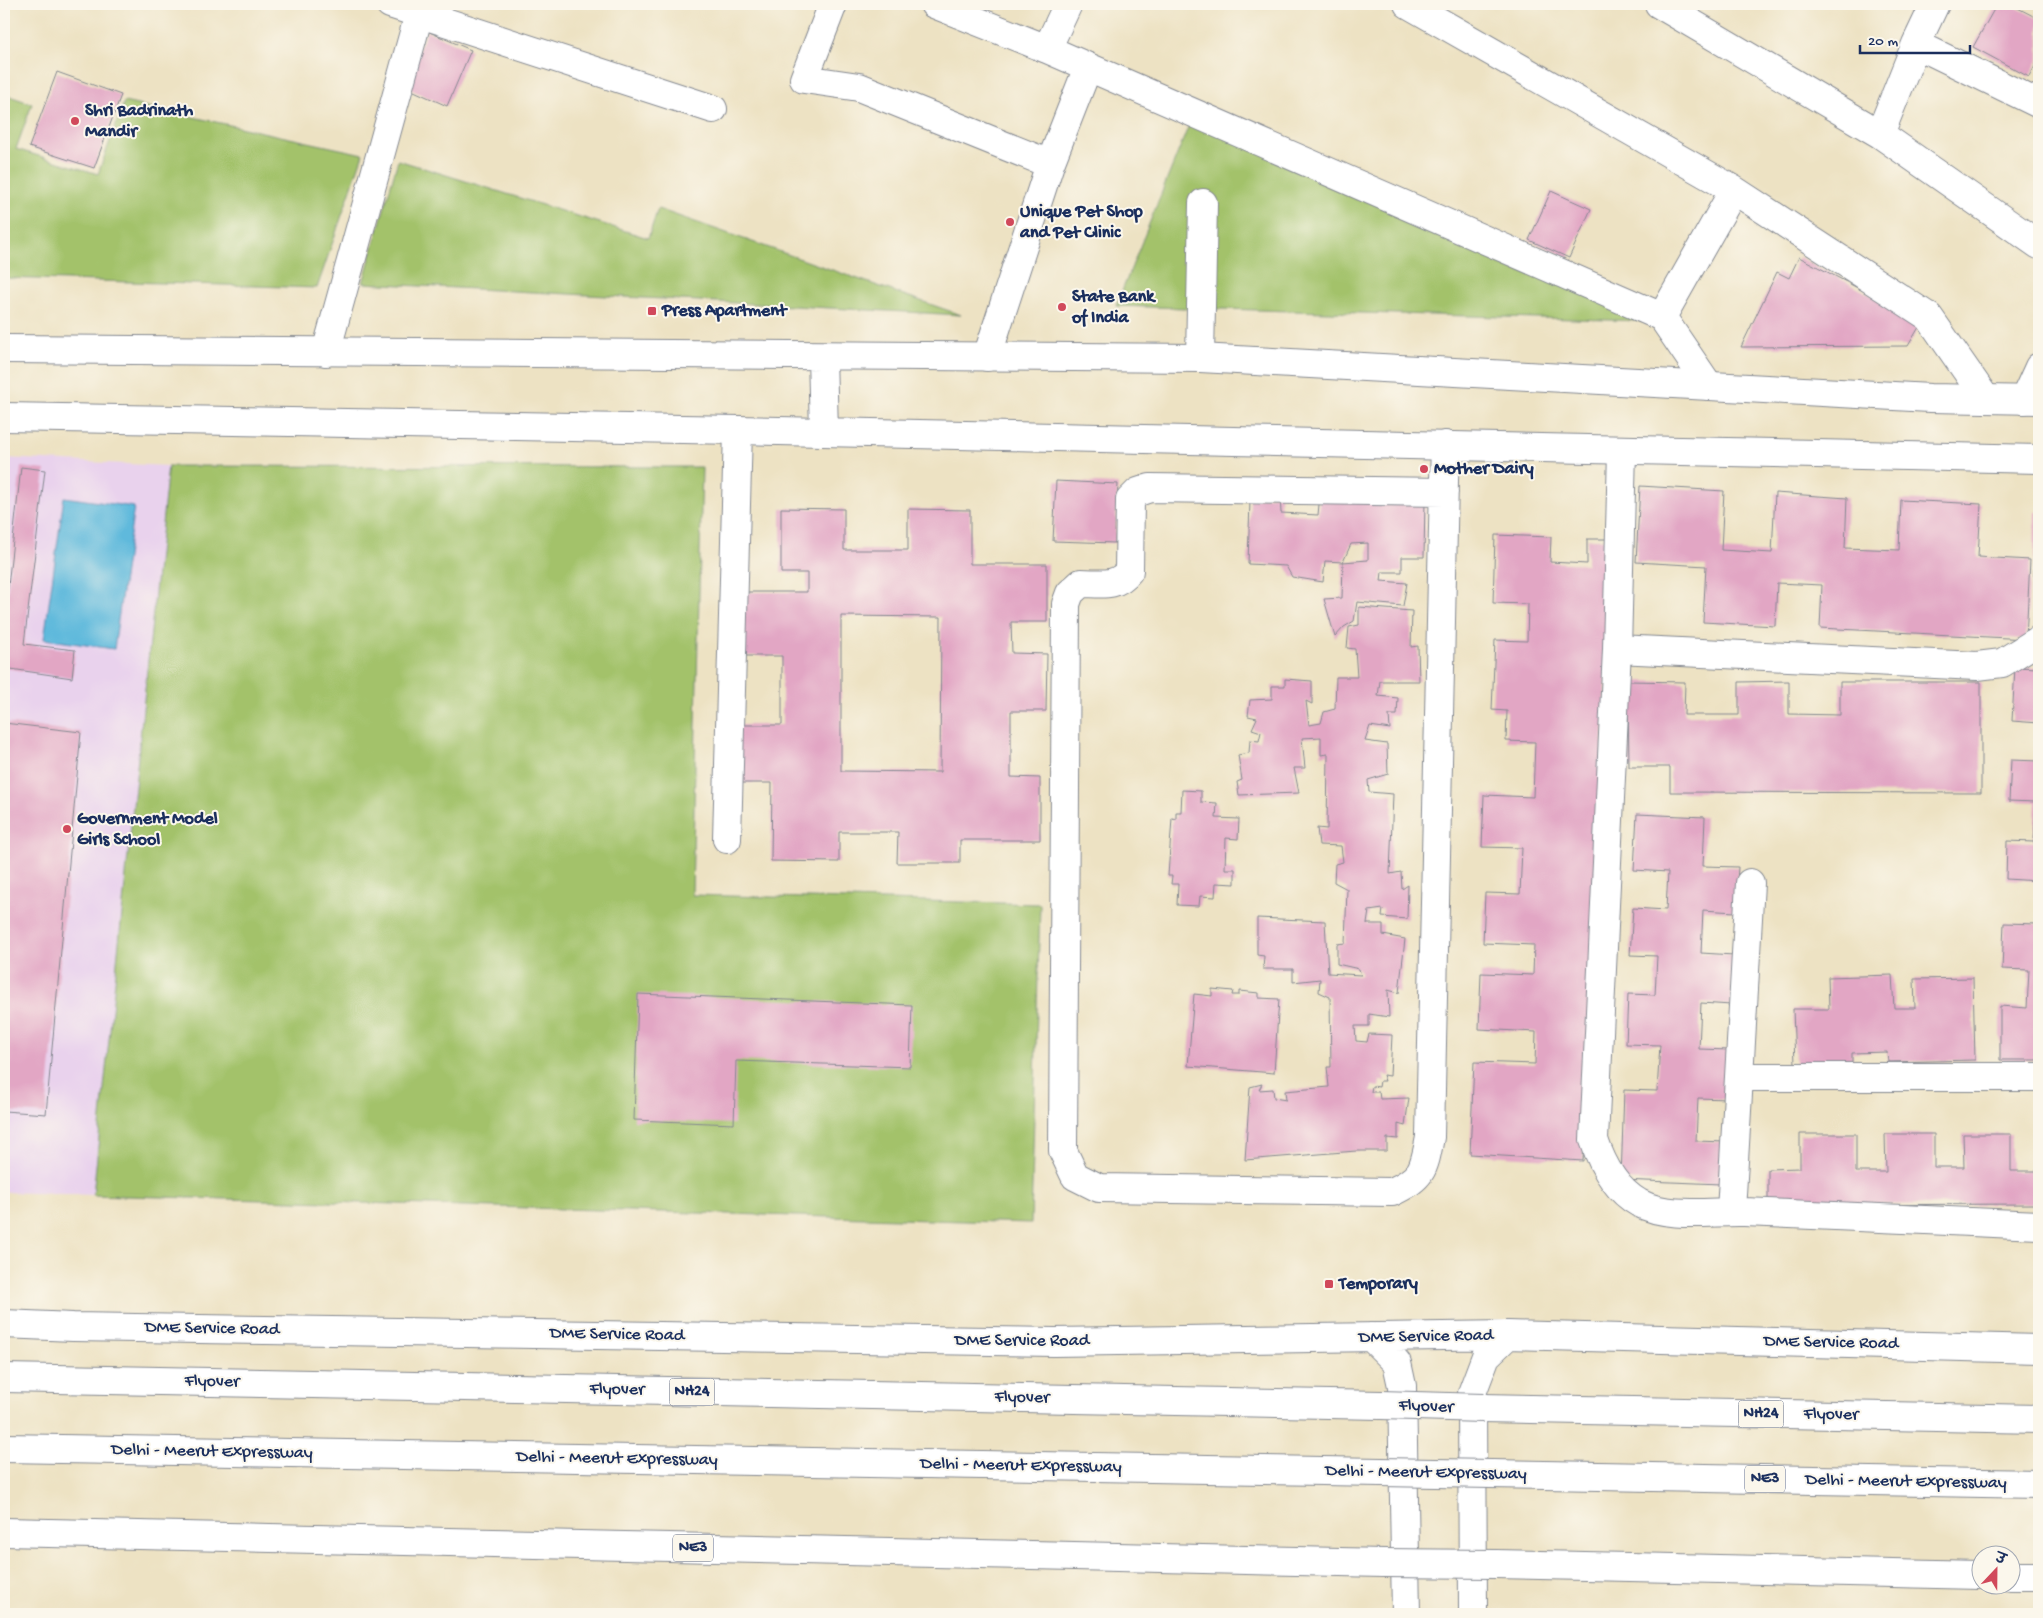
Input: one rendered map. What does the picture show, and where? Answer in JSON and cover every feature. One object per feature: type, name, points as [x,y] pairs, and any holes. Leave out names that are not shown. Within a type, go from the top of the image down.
[{"type":"main road","points":[[390,4],[421,9],[713,109]]},
{"type":"main road","points":[[833,4],[804,79],[859,87],[1050,164]]},
{"type":"main road","points":[[934,4],[1047,49],[1662,317],[1709,386]]},
{"type":"main road","points":[[1047,49],[1068,4]]},
{"type":"main road","points":[[1408,4],[1734,190],[1929,317],[1986,399]]},
{"type":"main road","points":[[1659,4],[1880,134],[2039,245]]},
{"type":"main road","points":[[1880,134],[1916,44],[1935,4]]},
{"type":"main road","points":[[326,352],[421,9]]},
{"type":"main road","points":[[1916,44],[2039,104]]},
{"type":"main road","points":[[987,357],[1050,164],[1088,67]]},
{"type":"main road","points":[[1662,317],[1734,190]]},
{"type":"main road","points":[[1200,358],[1202,204]]},
{"type":"main road","points":[[4,349],[1200,358],[1709,386],[2032,400],[2039,367]]},
{"type":"main road","points":[[822,356],[824,432]]},
{"type":"main road","points":[[4,417],[738,430],[2039,459]]},
{"type":"main road","points":[[727,839],[738,430]]},
{"type":"main road","points":[[1444,445],[1444,492],[1430,1137],[1425,1164],[1413,1183],[1392,1192],[1099,1188],[1075,1176],[1063,1151],[1066,604],[1070,593],[1081,583],[1115,584],[1122,580],[1129,571],[1130,500],[1138,492],[1150,488],[1444,492]]},
{"type":"main road","points":[[1622,450],[1617,650],[1594,1140],[1601,1162],[1613,1178],[1639,1203],[1669,1211],[1731,1211],[2039,1225]]},
{"type":"main road","points":[[1617,650],[1977,666],[2002,663],[2039,640]]},
{"type":"main road","points":[[1731,1211],[1750,883]]},
{"type":"main road","points":[[1739,1076],[2039,1077]]},
{"type":"main road","name":"DME Service Road","points":[[4,1324],[73,1327],[1054,1342],[1508,1335],[2039,1349]]},
{"type":"main road","points":[[1474,1614],[1472,1393],[1486,1356],[1508,1335]]},
{"type":"main road","points":[[1371,1337],[1397,1363],[1402,1386],[1406,1614]]},
{"type":"main road","name":"Flyover","points":[[4,1378],[2039,1419]]},
{"type":"main road","name":"Delhi - Meerut Expressway","points":[[4,1448],[2039,1484]]},
{"type":"main road","name":"NE3","points":[[4,1532],[1970,1575]]},
{"type":"main road","points":[[2020,1576],[2039,1576]]},
{"type":"shaded area","name":"Government Model Girls School","points":[[4,458],[168,466],[93,1195],[4,1192]]},
{"type":"green space","points":[[4,94],[32,104],[16,149],[98,174],[124,102],[363,154],[317,288],[4,278]]},
{"type":"green space","points":[[1191,120],[1643,321],[1116,306]]},
{"type":"green space","points":[[398,160],[648,238],[658,209],[961,315],[363,283]]},
{"type":"green space","points":[[168,466],[702,467],[692,895],[1040,904],[1031,1223],[93,1195]]},
{"type":"water","points":[[64,497],[134,507],[114,649],[44,639]]},
{"type":"building","points":[[1997,4],[2010,4],[2039,19],[2039,59],[2029,77],[1973,47]]},
{"type":"building","points":[[427,31],[471,50],[447,106],[403,86]]},
{"type":"building","name":"Shri Badrinath Mandir","points":[[57,72],[121,95],[94,168],[29,147]]},
{"type":"building","points":[[1551,191],[1591,209],[1569,258],[1529,240]]},
{"type":"building","points":[[1799,257],[1922,322],[1908,346],[1741,347],[1777,272],[1789,278]]},
{"type":"building","points":[[21,467],[45,470],[24,644],[75,650],[72,678],[4,668],[4,623]]},
{"type":"building","points":[[1056,481],[1118,484],[1115,543],[1053,541]]},
{"type":"building","points":[[1640,486],[1724,491],[1721,550],[1772,553],[1775,493],[1847,498],[1845,548],[1899,550],[1901,500],[1981,504],[1978,557],[2030,560],[2026,639],[1820,628],[1822,585],[1777,583],[1775,626],[1703,622],[1706,566],[1636,562]]},
{"type":"building","points":[[1280,494],[1281,513],[1318,515],[1320,494],[1425,500],[1424,557],[1402,557],[1402,572],[1382,572],[1381,581],[1407,583],[1403,606],[1357,602],[1354,621],[1344,627],[1335,637],[1324,599],[1342,598],[1343,562],[1325,561],[1323,582],[1292,577],[1286,566],[1248,564],[1250,500]],"holes":[[[1368,543],[1368,560],[1343,562],[1351,544]]]},
{"type":"building","points":[[781,508],[844,509],[844,550],[908,550],[908,509],[970,510],[970,564],[1047,564],[1047,622],[1011,622],[1012,653],[1047,654],[1046,711],[1011,711],[1011,777],[1040,778],[1040,840],[960,840],[960,863],[897,863],[898,832],[839,832],[839,862],[771,861],[772,783],[738,783],[739,725],[782,725],[782,656],[740,656],[740,592],[807,592],[807,573],[781,573]],"holes":[[[841,616],[941,617],[940,772],[841,771]]]},
{"type":"building","points":[[2035,511],[2039,511],[2039,576],[2034,576]]},
{"type":"building","points":[[1495,535],[1551,537],[1550,562],[1587,564],[1587,539],[1613,539],[1583,1161],[1470,1154],[1474,1062],[1535,1064],[1536,1032],[1479,1029],[1481,973],[1533,975],[1534,945],[1483,943],[1485,893],[1520,894],[1522,848],[1482,847],[1484,795],[1533,797],[1535,742],[1506,741],[1507,711],[1492,710],[1495,640],[1527,641],[1528,604],[1493,603]]},
{"type":"building","points":[[1359,607],[1412,611],[1411,647],[1418,646],[1419,681],[1380,681],[1378,696],[1398,698],[1397,715],[1389,715],[1390,729],[1370,726],[1365,741],[1387,744],[1388,774],[1368,780],[1369,792],[1393,794],[1390,874],[1401,872],[1402,889],[1408,885],[1407,919],[1382,917],[1383,909],[1369,911],[1367,924],[1383,924],[1383,935],[1405,939],[1399,993],[1388,990],[1389,1017],[1369,1014],[1369,1026],[1355,1026],[1356,1041],[1367,1042],[1369,1034],[1392,1035],[1390,1076],[1383,1075],[1385,1081],[1380,1081],[1379,1087],[1372,1086],[1371,1092],[1379,1092],[1380,1099],[1409,1098],[1405,1126],[1398,1124],[1398,1139],[1387,1138],[1387,1151],[1356,1151],[1245,1160],[1250,1087],[1262,1084],[1259,1090],[1273,1089],[1274,1098],[1286,1100],[1285,1091],[1329,1087],[1327,1067],[1331,1067],[1330,997],[1319,992],[1320,979],[1293,982],[1293,969],[1263,969],[1264,956],[1257,955],[1257,918],[1325,921],[1328,973],[1361,975],[1359,969],[1337,964],[1337,944],[1345,943],[1347,889],[1334,882],[1335,864],[1343,862],[1341,846],[1319,845],[1317,828],[1327,829],[1328,754],[1321,755],[1321,737],[1302,738],[1305,768],[1294,768],[1299,793],[1239,795],[1237,782],[1242,780],[1238,755],[1249,753],[1250,740],[1259,741],[1261,732],[1252,729],[1257,718],[1248,716],[1250,700],[1272,699],[1272,686],[1285,686],[1285,679],[1312,681],[1312,704],[1306,701],[1309,725],[1321,723],[1324,712],[1335,709],[1336,677],[1357,677],[1355,649],[1347,648],[1349,627],[1359,625]]},
{"type":"building","points":[[2015,667],[2039,668],[2039,723],[2012,721]]},
{"type":"building","points":[[1628,681],[1685,682],[1684,715],[1739,715],[1739,682],[1789,681],[1789,714],[1840,715],[1840,682],[1981,682],[1981,793],[1670,792],[1670,767],[1629,767]]},
{"type":"building","points":[[4,723],[81,732],[46,1114],[4,1111]]},
{"type":"building","points":[[2011,760],[2039,761],[2039,881],[2006,879],[2007,841],[2034,842],[2036,802],[2009,801]]},
{"type":"building","points":[[1182,790],[1201,791],[1201,802],[1217,803],[1216,818],[1239,819],[1238,839],[1226,838],[1225,869],[1235,869],[1235,884],[1216,883],[1215,897],[1200,896],[1199,906],[1177,905],[1178,884],[1171,884],[1172,876],[1168,876],[1172,818],[1176,819],[1176,812],[1181,812]]},
{"type":"building","points":[[1637,814],[1705,817],[1703,866],[1738,867],[1735,912],[1703,910],[1701,953],[1734,955],[1731,1005],[1701,1003],[1699,1049],[1729,1050],[1727,1099],[1698,1098],[1696,1141],[1725,1142],[1721,1184],[1621,1180],[1624,1090],[1657,1091],[1660,1045],[1626,1044],[1628,994],[1655,995],[1657,956],[1630,955],[1633,908],[1666,910],[1668,872],[1634,870]]},
{"type":"building","points":[[2038,920],[2039,1060],[2000,1060],[2000,1006],[2027,1008],[2029,970],[2002,969],[2004,923],[2038,924]]},
{"type":"building","points":[[1892,975],[1894,1008],[1915,1008],[1914,979],[1973,978],[1975,1060],[1888,1062],[1887,1052],[1852,1053],[1852,1063],[1795,1064],[1793,1009],[1829,1009],[1828,977]]},
{"type":"building","points":[[1212,989],[1233,991],[1232,995],[1239,995],[1239,991],[1259,993],[1259,998],[1279,999],[1274,1073],[1188,1066],[1194,994],[1212,996]]},
{"type":"building","points":[[638,994],[912,1005],[910,1067],[736,1061],[734,1124],[634,1120]]},
{"type":"building","points":[[1800,1134],[1856,1134],[1856,1172],[1886,1172],[1885,1134],[1934,1134],[1934,1167],[1964,1167],[1963,1134],[2011,1134],[2011,1171],[2039,1171],[2039,1204],[1768,1205],[1768,1169],[1800,1168]]},
{"type":"place","name":"Shri Badrinath Mandir","points":[[75,121]]},
{"type":"place","name":"Unique Pet Shop and Pet Clinic","points":[[1010,222]]},
{"type":"place","name":"State Bank of India","points":[[1062,307]]},
{"type":"place","name":"Press Apartment","points":[[652,311]]},
{"type":"place","name":"Mother Dairy","points":[[1424,469]]},
{"type":"place","name":"Government Model Girls School","points":[[67,829]]},
{"type":"place","name":"Temporary","points":[[1329,1284]]}]
